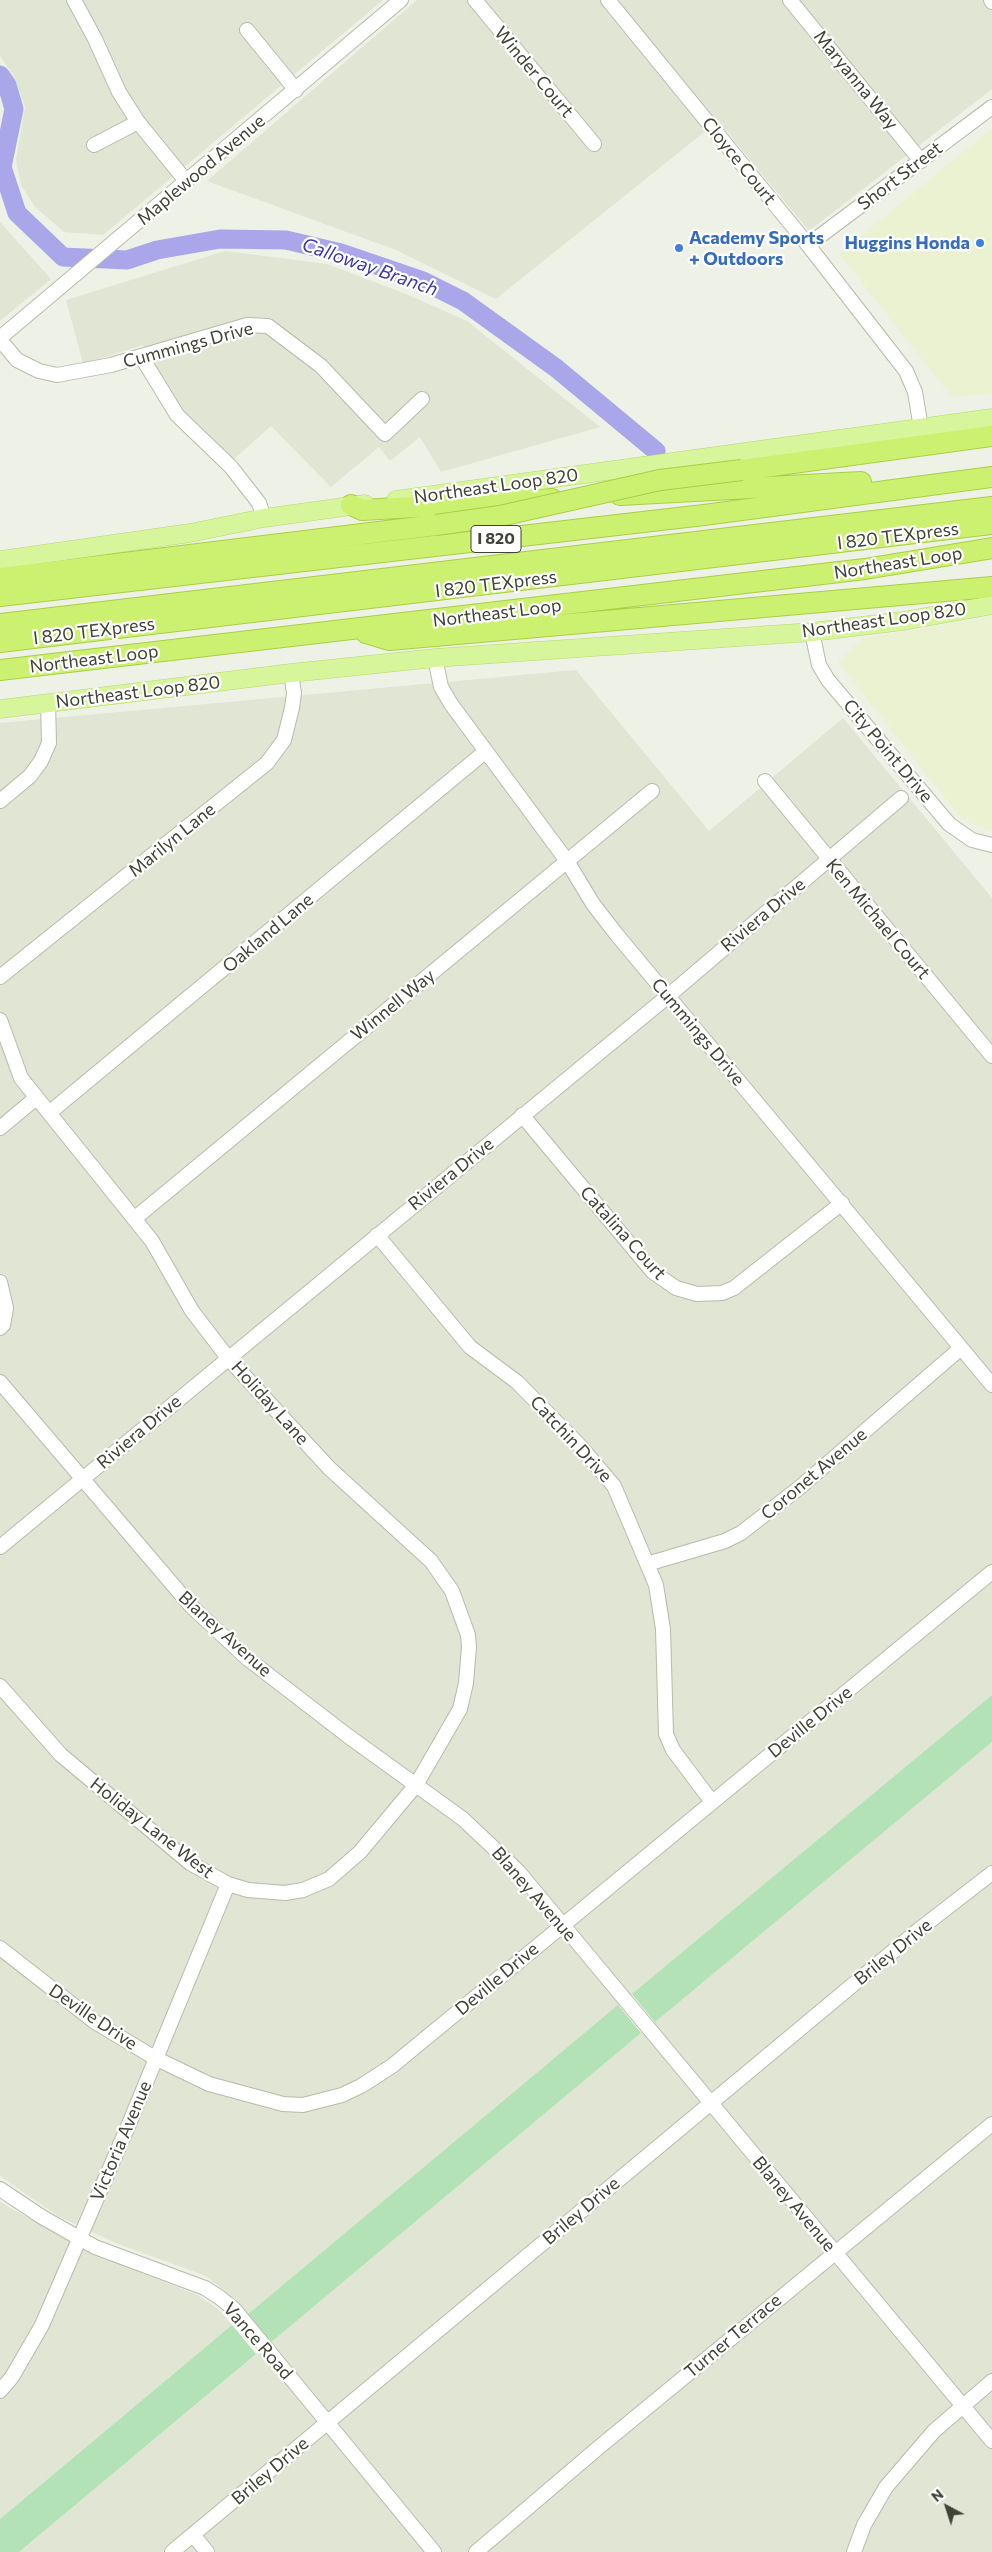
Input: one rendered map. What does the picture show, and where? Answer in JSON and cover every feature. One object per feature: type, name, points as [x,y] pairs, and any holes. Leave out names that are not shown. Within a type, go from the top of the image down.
[{"type":"highway","points":[[0,578],[500,516],[736,463],[992,436]]},
{"type":"highway","points":[[351,506],[362,510],[904,480],[992,466]]},
{"type":"highway","name":"I 820","points":[[0,596],[704,515],[992,477]]},
{"type":"highway","name":"I 820 TEXpress","points":[[0,624],[992,507]]},
{"type":"highway","name":"I 820 TEXpress","points":[[0,642],[992,524]]},
{"type":"highway","name":"Northeast Loop","points":[[0,670],[357,630],[865,569],[992,548]]},
{"type":"highway","points":[[357,630],[389,640],[992,587]]},
{"type":"main road","name":"Northeast Loop 820","points":[[0,560],[190,533],[264,518],[642,467],[736,463],[921,428],[992,418]]},
{"type":"main road","name":"Northeast Loop 820","points":[[0,709],[291,673],[435,658],[812,632],[903,621],[992,605]]},
{"type":"street","points":[[74,0],[95,39],[119,92],[138,122],[186,181]]},
{"type":"street","name":"Maplewood Avenue","points":[[0,339],[401,0]]},
{"type":"street","name":"Winder Court","points":[[475,0],[594,144]]},
{"type":"street","name":"Cloyce Court","points":[[608,0],[808,245],[906,371],[915,392],[921,428]]},
{"type":"street","name":"Maryanna Way","points":[[790,0],[921,161]]},
{"type":"street","points":[[247,30],[296,90]]},
{"type":"street","name":"Short Street","points":[[808,245],[992,107]]},
{"type":"street","points":[[94,145],[138,122]]},
{"type":"street","name":"Cummings Drive","points":[[0,339],[17,360],[38,371],[57,376],[111,365],[247,325],[268,326],[321,366],[385,434],[422,399]]},
{"type":"street","points":[[141,356],[177,415],[230,467],[259,503],[264,518]]},
{"type":"street","name":"City Point Drive","points":[[812,632],[819,665],[828,680],[949,824],[972,840],[992,845]]},
{"type":"street","name":"Cummings Drive","points":[[435,658],[441,687],[486,752],[567,861],[594,904],[668,996],[992,1385]]},
{"type":"street","name":"Marilyn Lane","points":[[0,978],[267,763],[284,740],[294,693],[291,673]]},
{"type":"street","points":[[0,801],[30,776],[41,761],[49,743],[48,703]]},
{"type":"street","name":"Oakland Lane","points":[[48,1113],[486,752]]},
{"type":"street","name":"Ken Michael Court","points":[[765,781],[992,1056]]},
{"type":"street","name":"Winnell Way","points":[[134,1220],[652,791]]},
{"type":"street","name":"Riviera Drive","points":[[0,1547],[668,996],[900,798]]},
{"type":"street","name":"Holiday Lane","points":[[0,1020],[16,1069],[36,1098],[166,1262],[192,1311],[228,1358],[329,1468],[432,1561],[452,1591],[468,1635],[466,1683],[460,1709],[416,1785]]},
{"type":"street","points":[[0,1128],[36,1098]]},
{"type":"street","name":"Catalina Court","points":[[522,1115],[652,1272],[676,1288],[697,1294],[722,1293],[734,1288],[842,1203]]},
{"type":"street","name":"Catchin Drive","points":[[377,1235],[470,1347],[517,1382],[580,1446],[614,1486],[656,1585],[663,1629],[666,1734],[673,1750],[712,1802]]},
{"type":"street","points":[[0,1282],[6,1308],[3,1325],[0,1328]]},
{"type":"street","name":"Coronet Avenue","points":[[647,1564],[741,1533],[800,1488],[961,1348]]},
{"type":"street","name":"Blaney Avenue","points":[[0,1382],[84,1478],[175,1589],[241,1652],[416,1785],[464,1819],[518,1871],[992,2441]]},
{"type":"street","name":"Deville Drive","points":[[0,1948],[71,2005],[155,2058],[209,2084],[256,2099],[283,2104],[303,2105],[324,2101],[361,2086],[392,2066],[992,1572]]},
{"type":"street","name":"Holiday Lane West","points":[[0,1686],[33,1726],[88,1779],[190,1862],[228,1884],[248,1890],[285,1893],[303,1890],[322,1883],[360,1852],[416,1785]]},
{"type":"street","name":"Briley Drive","points":[[172,2552],[194,2536],[327,2422],[921,1928],[992,1873]]},
{"type":"street","name":"Victoria Avenue","points":[[0,2391],[12,2377],[42,2325],[228,1884]]},
{"type":"street","name":"Turner Terrace","points":[[476,2552],[834,2252],[992,2124]]},
{"type":"street","name":"Vance Road","points":[[0,2189],[42,2217],[95,2247],[205,2288],[219,2297],[234,2310],[434,2552]]},
{"type":"street","points":[[854,2552],[864,2525],[886,2487],[922,2443],[992,2381]]},
{"type":"street","points":[[194,2536],[207,2552]]},
{"type":"shaded area","points":[[0,0],[383,0],[103,235],[64,232],[35,207],[21,185],[16,160],[25,107],[15,78],[0,56]]},
{"type":"shaded area","points":[[417,0],[992,0],[992,89],[809,231],[718,121],[496,299],[396,250],[207,181]]},
{"type":"shaded area","points":[[992,128],[992,394],[952,397],[839,254]]},
{"type":"shaded area","points":[[0,222],[51,279],[0,321]]},
{"type":"shaded area","points":[[225,251],[327,264],[406,294],[467,321],[600,427],[441,472],[420,437],[390,461],[379,447],[331,487],[271,426],[234,459],[191,419],[170,394],[143,345],[83,364],[66,300]]},
{"type":"shaded area","points":[[992,616],[992,830],[990,830],[969,823],[958,815],[838,662],[861,639]]},
{"type":"shaded area","points":[[576,670],[709,831],[843,718],[992,898],[992,1695],[247,2315],[231,2296],[206,2276],[118,2244],[58,2216],[0,2176],[0,723]]},
{"type":"shaded area","points":[[992,1742],[992,2552],[19,2552],[641,2033]]},
{"type":"shaded area","points":[[0,2202],[87,2251],[197,2295],[217,2308],[232,2325],[0,2519]]},
{"type":"green space","points":[[992,1695],[992,1742],[655,2022],[632,1994]]},
{"type":"green space","points":[[618,2005],[641,2033],[270,2343],[247,2315]]},
{"type":"green space","points":[[232,2325],[256,2354],[19,2552],[0,2552],[0,2519]]},
{"type":"waterway","name":"Calloway Branch","points":[[0,75],[7,85],[14,109],[2,167],[17,213],[63,257],[127,260],[157,250],[220,239],[286,240],[341,253],[423,281],[463,301],[556,368],[656,451]]},
{"type":"place","name":"Huggins Honda","points":[[980,243]]},
{"type":"place","name":"Academy Sports + Outdoors","points":[[679,248]]}]
